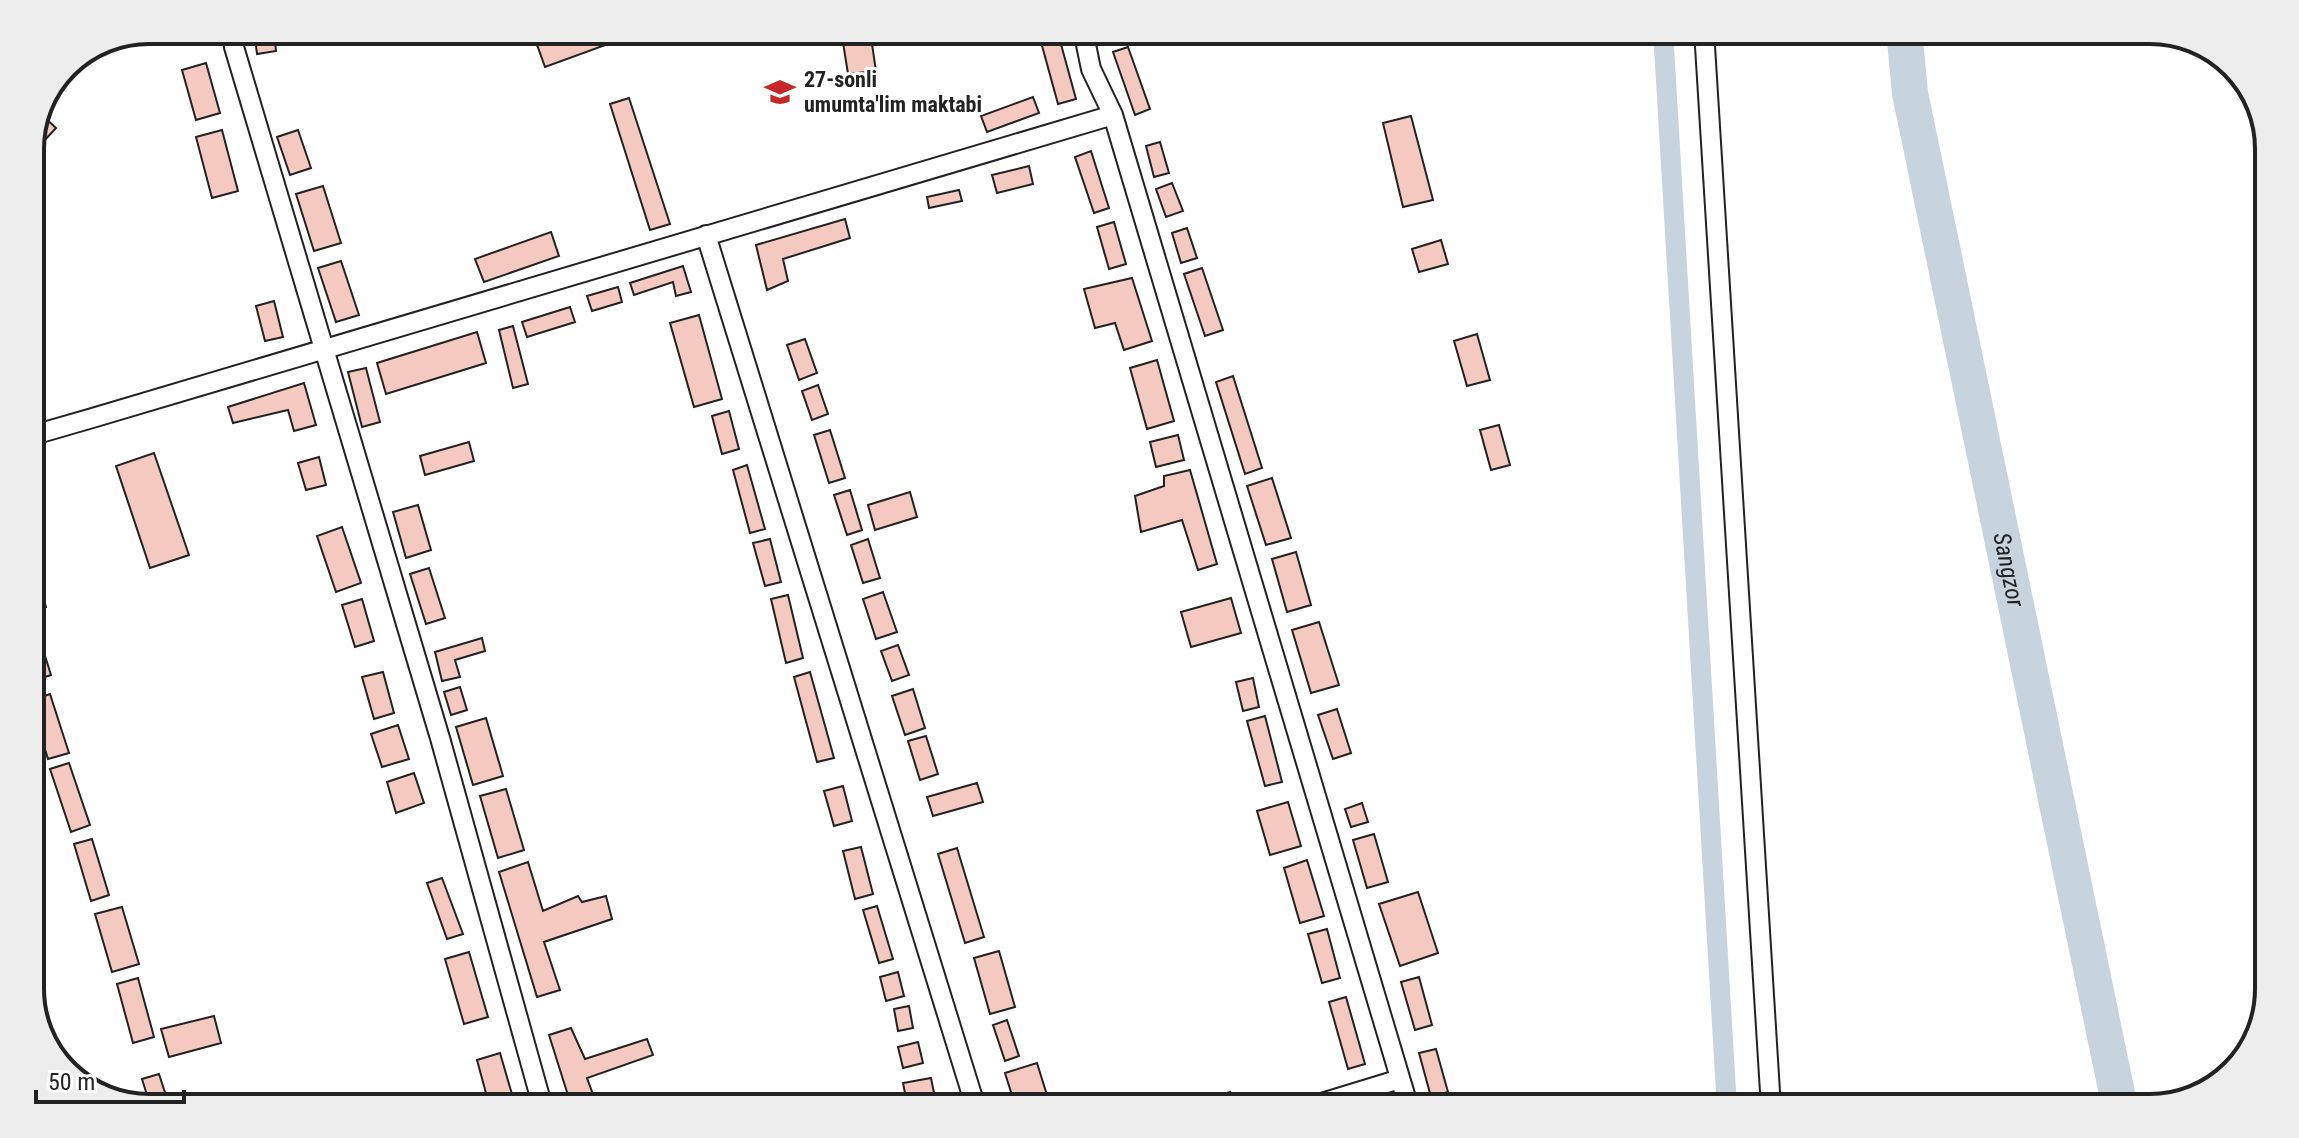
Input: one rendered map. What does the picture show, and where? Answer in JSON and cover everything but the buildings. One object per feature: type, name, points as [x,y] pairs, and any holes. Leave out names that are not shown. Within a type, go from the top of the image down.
[{"type":"street","points":[[234,44],[440,738],[539,1094]]},
{"type":"street","points":[[1086,44],[1091,69],[1113,115],[1405,1094]]},
{"type":"street","points":[[1705,44],[1770,1094]]},
{"type":"street","points":[[44,432],[324,352],[1113,115]]},
{"type":"street","points":[[706,235],[972,1094]]},
{"type":"street","points":[[1351,1094],[1400,1079]]},
{"type":"waterway","points":[[1664,44],[1726,1094]]},
{"type":"waterway","name":"Sangzor","points":[[1905,44],[1910,93],[2117,1094]]},
{"type":"place","name":"27-sonli umumta'lim maktabi","points":[[780,92]]}]
